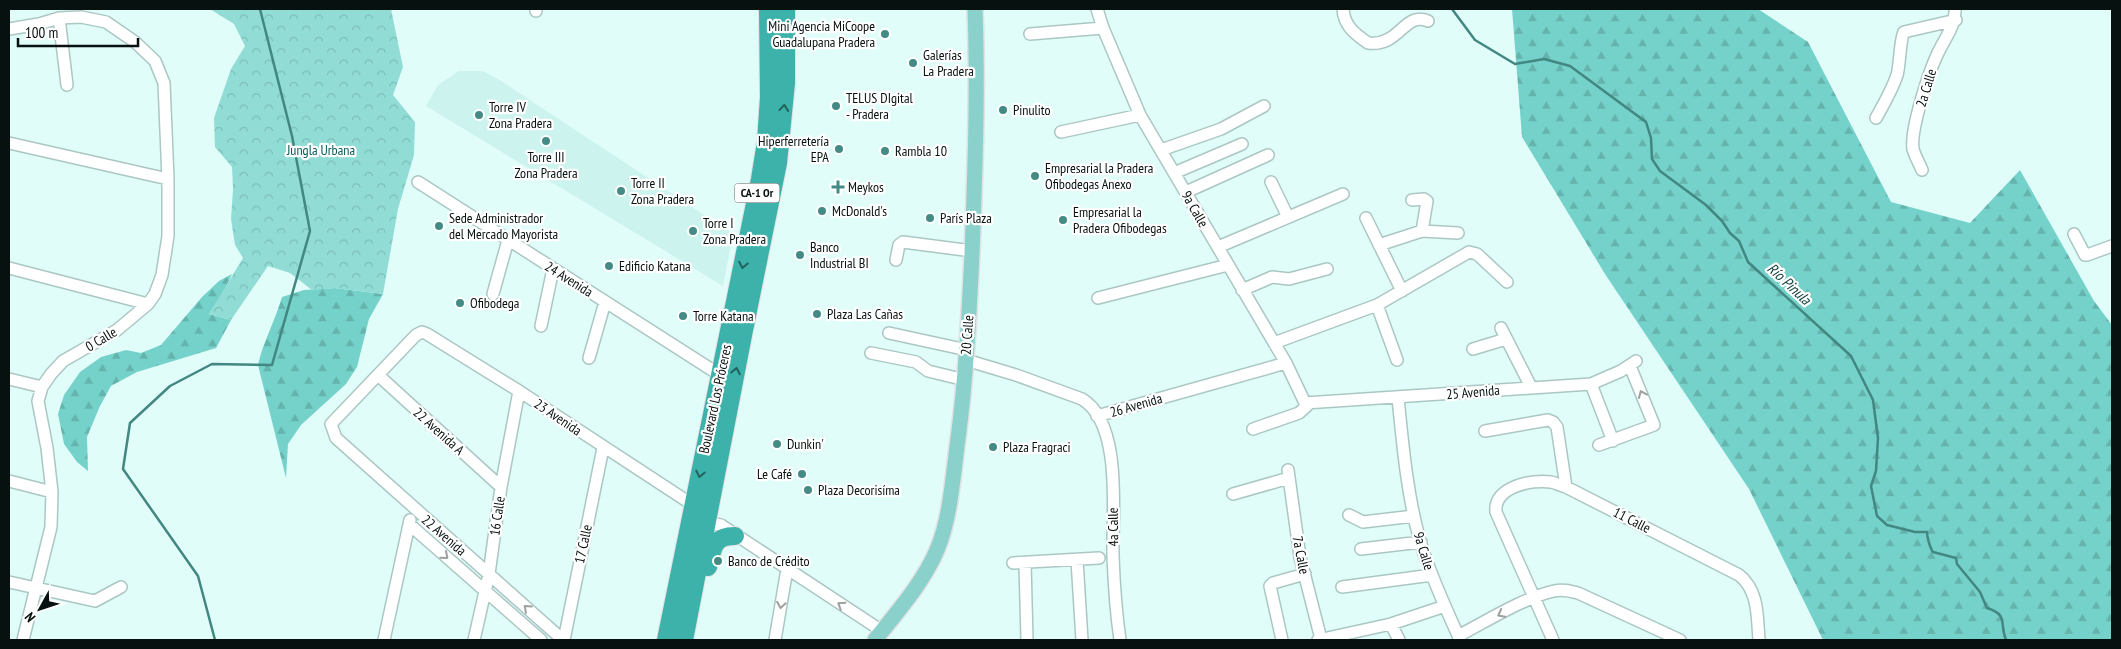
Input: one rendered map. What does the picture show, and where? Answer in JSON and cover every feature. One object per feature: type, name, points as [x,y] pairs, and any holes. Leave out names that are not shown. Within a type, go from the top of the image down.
[{"type":"highway","name":"Boulevard Los Próceres","points":[[666,640],[766,142],[769,97],[768,9]]},
{"type":"highway","name":"Boulevard Los Próceres","points":[[684,640],[778,163],[786,83],[786,9]]},
{"type":"highway","points":[[691,640],[712,548],[724,536],[735,536]]},
{"type":"main road","name":"20 Calle","points":[[879,636],[916,586],[938,548],[951,492],[965,380],[972,251],[977,72],[975,9]]},
{"type":"street","name":"9a Calle","points":[[1097,9],[1103,28],[1140,115],[1286,363],[1307,403]]},
{"type":"street","points":[[1343,9],[1344,20],[1354,33],[1368,43],[1387,41],[1415,19],[1422,18],[1428,21]]},
{"type":"street","points":[[1876,118],[1897,75],[1902,49],[1901,37],[1908,31],[1955,14]]},
{"type":"street","name":"2a Calle","points":[[1922,170],[1913,147],[1917,121],[1936,55],[1955,14]]},
{"type":"street","name":"0 Calle","points":[[42,387],[51,374],[64,361],[117,330],[148,304],[155,294],[162,275],[168,236],[164,84],[155,61],[135,42],[106,22],[81,17],[58,18]]},
{"type":"street","points":[[9,29],[39,24],[58,18],[66,85]]},
{"type":"street","points":[[1030,34],[1103,28]]},
{"type":"street","points":[[1161,150],[1221,129],[1264,106]]},
{"type":"street","points":[[1061,132],[1140,115]]},
{"type":"street","points":[[9,143],[168,179]]},
{"type":"street","points":[[1174,173],[1242,144]]},
{"type":"street","points":[[1186,192],[1268,155]]},
{"type":"street","name":"24 Avenida","points":[[418,182],[720,375]]},
{"type":"street","points":[[1271,182],[1288,217]]},
{"type":"street","points":[[1218,247],[1342,194]]},
{"type":"street","points":[[1412,200],[1424,199],[1427,201],[1422,231]]},
{"type":"street","points":[[1366,218],[1402,291]]},
{"type":"street","points":[[1379,245],[1422,231],[1458,233]]},
{"type":"street","points":[[2074,234],[2087,256],[2112,246]]},
{"type":"street","points":[[493,294],[508,240]]},
{"type":"street","points":[[896,260],[899,245],[903,242],[972,251]]},
{"type":"street","points":[[1274,343],[1377,305],[1449,268],[1469,252],[1477,254],[1507,282]]},
{"type":"street","points":[[1098,298],[1228,265]]},
{"type":"street","points":[[9,268],[148,304]]},
{"type":"street","points":[[541,326],[553,269]]},
{"type":"street","points":[[1242,290],[1272,277],[1289,279],[1327,269]]},
{"type":"street","points":[[589,358],[605,302]]},
{"type":"street","points":[[1377,305],[1397,360]]},
{"type":"street","points":[[1501,328],[1531,387]]},
{"type":"street","name":"23 Avenida","points":[[378,376],[416,335],[422,332],[519,391],[603,448],[693,505]]},
{"type":"street","name":"26 Avenida","points":[[889,333],[966,355],[1082,399],[1088,402],[1097,416],[1286,363]]},
{"type":"street","points":[[1473,349],[1506,339]]},
{"type":"street","points":[[871,353],[916,362],[928,371],[965,380]]},
{"type":"street","name":"25 Avenida","points":[[1307,403],[1591,384],[1633,363],[1654,423],[1652,427],[1613,441]]},
{"type":"street","name":"22 Avenida","points":[[378,376],[331,424],[336,438],[563,640]]},
{"type":"street","name":"22 Avenida A","points":[[378,376],[501,486]]},
{"type":"street","points":[[9,379],[42,387],[38,402],[47,448],[52,492],[51,527],[23,640]]},
{"type":"street","points":[[1591,384],[1613,441],[1599,445]]},
{"type":"street","name":"16 Calle","points":[[474,640],[489,574],[501,486],[519,391]]},
{"type":"street","name":"9a Calle","points":[[1398,398],[1405,471],[1414,516],[1432,576],[1459,638]]},
{"type":"street","points":[[1253,429],[1299,413],[1307,403]]},
{"type":"street","name":"4a Calle","points":[[1097,416],[1104,429],[1112,463],[1115,607],[1120,640]]},
{"type":"street","points":[[1485,431],[1548,420],[1557,427],[1566,487],[1552,482],[1531,482],[1513,488],[1502,495],[1495,506],[1552,640]]},
{"type":"street","name":"17 Calle","points":[[563,640],[603,448]]},
{"type":"street","name":"7a Calle","points":[[1233,494],[1288,474],[1300,557],[1319,640]]},
{"type":"street","points":[[9,481],[52,492]]},
{"type":"street","name":"11 Calle","points":[[1566,487],[1739,575],[1752,590],[1759,640]]},
{"type":"street","points":[[384,640],[409,524],[414,509]]},
{"type":"street","points":[[1349,515],[1363,522],[1414,516]]},
{"type":"street","points":[[706,522],[721,526],[787,569],[879,636]]},
{"type":"street","name":"22 Avenida","points":[[409,524],[541,640]]},
{"type":"street","points":[[1361,549],[1421,542]]},
{"type":"street","points":[[1027,640],[1019,563],[1099,558]]},
{"type":"street","points":[[1077,560],[1082,640]]},
{"type":"street","points":[[775,640],[787,569]]},
{"type":"street","points":[[1282,640],[1270,586],[1273,583],[1305,574]]},
{"type":"street","points":[[1342,586],[1432,576]]},
{"type":"street","points":[[9,582],[36,590],[95,601],[121,587]]},
{"type":"street","points":[[1459,638],[1534,599],[1555,591],[1567,590],[1578,593],[1680,640]]},
{"type":"street","points":[[1319,640],[1391,624],[1445,606]]},
{"type":"street","points":[[1391,624],[1398,640]]},
{"type":"shaded area","points":[[459,71],[483,71],[498,79],[733,234],[723,286],[426,106],[438,85]]},
{"type":"green space","name":"Jungla Urbana","points":[[210,9],[391,9],[403,67],[393,95],[415,122],[414,155],[398,209],[383,294],[335,288],[312,290],[290,273],[268,266],[231,320],[209,314],[243,258],[235,245],[231,219],[232,167],[215,147],[214,118],[231,69],[245,46],[234,24]]},
{"type":"green space","points":[[1512,9],[1758,9],[1808,42],[1891,202],[1970,223],[2020,170],[2094,301],[2112,325],[2112,640],[1823,640],[1749,489],[1605,274],[1522,137]]},
{"type":"green space","points":[[232,274],[224,291],[209,314],[231,320],[216,348],[137,372],[111,386],[87,437],[88,471],[77,462],[64,444],[58,414],[64,395],[80,372],[101,357],[126,350],[141,353],[161,345],[202,297],[219,281]]},
{"type":"green space","points":[[335,288],[383,294],[369,319],[357,367],[346,384],[301,425],[288,444],[286,478],[258,365],[260,356],[282,297],[304,290]]},
{"type":"waterway","points":[[215,640],[198,576],[123,469],[130,423],[170,386],[212,364],[272,365],[310,231],[292,136],[260,9]]},
{"type":"waterway","name":"Río Pinula","points":[[1452,9],[1475,40],[1515,64],[1544,59],[1570,66],[1646,122],[1651,138],[1652,159],[1660,171],[1706,205],[1739,241],[1748,262],[1851,356],[1873,400],[1878,438],[1876,471],[1871,486],[1877,516],[1887,525],[1915,532],[1927,532],[1933,552],[1956,558],[1957,564],[1980,592],[1987,608],[2001,617],[2006,640]]},
{"type":"place","name":"Mini Agencia MiCoope Guadalupana Pradera","points":[[885,34]]},
{"type":"place","name":"Galerías La Pradera","points":[[913,63]]},
{"type":"place","name":"TELUS DIgital - Pradera","points":[[836,106]]},
{"type":"place","name":"Pinulito","points":[[1003,110]]},
{"type":"place","name":"Torre IV Zona Pradera","points":[[479,115]]},
{"type":"place","name":"Torre III Zona Pradera","points":[[546,141]]},
{"type":"place","name":"Hiperferretería EPA","points":[[839,149]]},
{"type":"place","name":"Rambla 10","points":[[885,151]]},
{"type":"place","name":"Empresarial la Pradera Ofibodegas Anexo","points":[[1035,176]]},
{"type":"place","name":"Meykos","points":[[838,187]]},
{"type":"place","name":"Torre II Zona Pradera","points":[[621,191]]},
{"type":"place","name":"McDonald's","points":[[822,211]]},
{"type":"place","name":"París Plaza","points":[[930,218]]},
{"type":"place","name":"Empresarial la Pradera Ofibodegas","points":[[1063,220]]},
{"type":"place","name":"Sede Administrador del Mercado Mayorista","points":[[439,226]]},
{"type":"place","name":"Torre I Zona Pradera","points":[[693,231]]},
{"type":"place","name":"Banco Industrial BI","points":[[800,255]]},
{"type":"place","name":"Edificio Katana","points":[[609,266]]},
{"type":"place","name":"Ofibodega","points":[[460,303]]},
{"type":"place","name":"Plaza Las Cañas","points":[[817,314]]},
{"type":"place","name":"Torre Katana","points":[[683,316]]},
{"type":"place","name":"Dunkin'","points":[[777,444]]},
{"type":"place","name":"Plaza Fragraci","points":[[993,447]]},
{"type":"place","name":"Le Café","points":[[802,474]]},
{"type":"place","name":"Plaza Decorisíma","points":[[808,490]]},
{"type":"place","name":"Banco de Crédito","points":[[718,561]]}]
